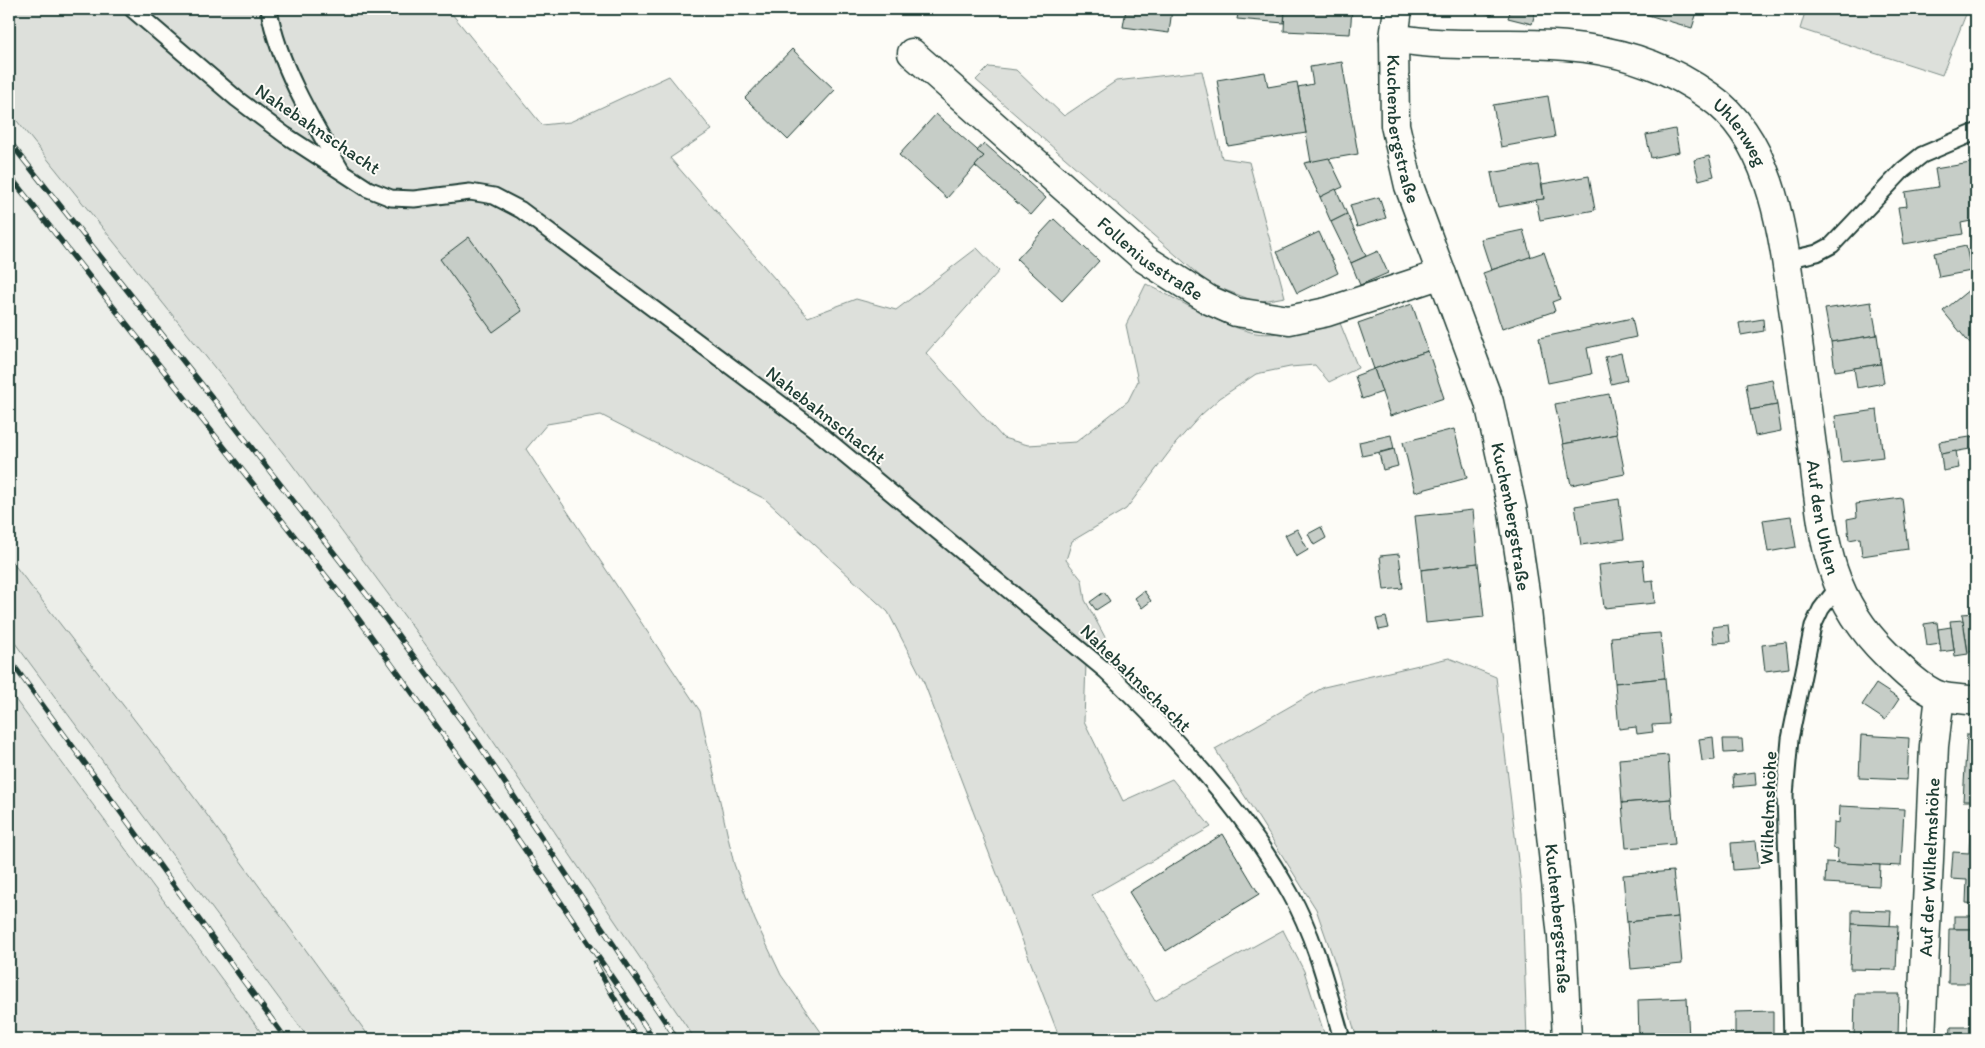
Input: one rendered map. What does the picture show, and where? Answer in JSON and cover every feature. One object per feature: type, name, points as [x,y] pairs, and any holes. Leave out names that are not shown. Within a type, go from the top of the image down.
[{"type":"street","name":"Kuchenbergstraße","points":[[1398,9],[1394,38],[1395,125],[1409,186],[1489,402],[1513,512],[1525,592],[1560,927],[1567,1039]]},
{"type":"street","name":"Uhlenweg","points":[[1394,38],[1423,44],[1584,48],[1621,54],[1653,65],[1689,83],[1712,98],[1731,118],[1750,143],[1762,166],[1775,201],[1787,260]]},
{"type":"street","name":"Folleniusstraße","points":[[912,53],[1145,259],[1209,300],[1236,312],[1290,320],[1327,312],[1442,274]]},
{"type":"street","name":"Auf den Uhlen","points":[[1787,260],[1825,540],[1838,587],[1851,614],[1875,643],[1916,680],[1940,696],[1976,701]]},
{"type":"street","name":"Auf der Wilhelmshöhe","points":[[1921,1039],[1934,746],[1940,696]]},
{"type":"lane","name":"Nahebahnschacht","points":[[132,9],[237,99],[345,175],[391,198],[414,199],[470,192],[494,196],[521,210],[813,428],[1106,671],[1151,714],[1201,770],[1262,849],[1291,894],[1319,961],[1342,1039]]},
{"type":"lane","points":[[269,9],[284,57],[301,100],[345,175]]},
{"type":"lane","points":[[1787,260],[1817,253],[1832,245],[1903,170],[1922,155],[1976,132]]},
{"type":"lane","name":"Wilhelmshöhe","points":[[1792,1039],[1785,845],[1786,786],[1790,739],[1813,626],[1820,609],[1838,587]]},
{"type":"shaded area","points":[[9,9],[448,9],[542,125],[570,122],[669,76],[712,130],[670,158],[808,317],[856,299],[896,310],[977,248],[999,271],[926,353],[1003,438],[1028,445],[1076,442],[1128,401],[1138,381],[1126,325],[1146,284],[1210,317],[1237,328],[1260,334],[1283,333],[1340,323],[1358,368],[1329,382],[1315,365],[1290,367],[1256,374],[1220,398],[1201,415],[1176,443],[1126,509],[1072,541],[1066,560],[1082,580],[1085,600],[1106,639],[1086,663],[1084,721],[1123,801],[1172,779],[1211,827],[1092,895],[1155,1001],[1283,930],[1304,971],[1326,1039],[1060,1039],[923,680],[888,612],[765,499],[601,415],[547,424],[526,449],[700,711],[734,864],[755,920],[781,975],[826,1039],[695,1039],[451,679],[291,463],[9,111]]},
{"type":"shaded area","points":[[1806,9],[1968,9],[1942,75],[1800,29]]},
{"type":"shaded area","points":[[989,67],[1016,70],[1064,116],[1116,81],[1202,71],[1222,158],[1249,162],[1285,297],[1257,302],[1209,284],[976,80]]},
{"type":"shaded area","points":[[9,111],[291,463],[451,679],[695,1039],[371,1039],[185,785],[9,558]]},
{"type":"shaded area","points":[[9,558],[185,785],[371,1039],[309,1039],[9,635]]},
{"type":"shaded area","points":[[9,635],[309,1039],[266,1039],[9,691]]},
{"type":"shaded area","points":[[1449,658],[1496,677],[1522,894],[1527,1039],[1357,1039],[1335,963],[1316,909],[1215,749],[1324,687]]},
{"type":"shaded area","points":[[9,691],[266,1039],[9,1039]]},
{"type":"building","points":[[1126,9],[1172,9],[1169,33],[1123,27]]},
{"type":"building","points":[[1214,9],[1239,9],[1238,12]]},
{"type":"building","points":[[1239,9],[1285,9],[1284,23],[1237,19]]},
{"type":"building","points":[[1285,9],[1352,9],[1350,34],[1284,31]]},
{"type":"building","points":[[1482,9],[1494,9],[1492,15],[1482,12]]},
{"type":"building","points":[[1511,9],[1536,9],[1532,24],[1508,18]]},
{"type":"building","points":[[1628,9],[1698,9],[1692,28]]},
{"type":"building","points":[[792,49],[835,90],[788,140],[745,98]]},
{"type":"building","points":[[1342,62],[1358,154],[1311,162],[1298,87],[1313,84],[1310,67]]},
{"type":"building","points":[[1265,72],[1268,87],[1297,82],[1306,133],[1228,146],[1217,80]]},
{"type":"building","points":[[1548,96],[1555,137],[1501,147],[1493,105]]},
{"type":"building","points":[[936,114],[984,156],[947,198],[899,155]]},
{"type":"building","points":[[1675,129],[1679,152],[1651,158],[1646,135]]},
{"type":"building","points":[[984,143],[1046,198],[1031,215],[975,166],[984,156],[977,151]]},
{"type":"building","points":[[1709,156],[1714,176],[1699,180],[1694,160]]},
{"type":"building","points":[[1329,158],[1343,187],[1320,197],[1304,163]]},
{"type":"building","points":[[1976,162],[1976,220],[1961,223],[1963,234],[1904,244],[1898,207],[1907,206],[1905,192],[1938,187],[1935,169]]},
{"type":"building","points":[[1538,165],[1544,199],[1498,207],[1491,173]]},
{"type":"building","points":[[1589,176],[1595,210],[1540,220],[1536,200],[1544,199],[1542,184]]},
{"type":"building","points":[[1336,189],[1347,214],[1331,222],[1320,197]]},
{"type":"building","points":[[1379,197],[1386,218],[1357,227],[1350,205]]},
{"type":"building","points":[[1347,214],[1366,256],[1351,263],[1331,222]]},
{"type":"building","points":[[1054,219],[1099,261],[1062,301],[1017,259]]},
{"type":"building","points":[[1523,230],[1531,257],[1491,270],[1481,239]]},
{"type":"building","points":[[1319,232],[1338,273],[1297,293],[1277,252]]},
{"type":"building","points":[[469,237],[522,311],[493,332],[440,259]]},
{"type":"building","points":[[1966,246],[1971,271],[1939,277],[1934,253]]},
{"type":"building","points":[[1378,251],[1388,273],[1360,285],[1351,263]]},
{"type":"building","points":[[1544,252],[1560,299],[1552,302],[1555,311],[1502,329],[1483,273]]},
{"type":"building","points":[[1975,285],[1976,349],[1975,350],[1943,311]]},
{"type":"building","points":[[1871,302],[1877,335],[1831,342],[1825,309]]},
{"type":"building","points":[[1412,304],[1428,351],[1374,369],[1358,323]]},
{"type":"building","points":[[1632,318],[1636,337],[1587,348],[1592,374],[1548,383],[1539,338]]},
{"type":"building","points":[[1763,319],[1764,331],[1741,335],[1739,323]]},
{"type":"building","points":[[1877,335],[1881,364],[1835,371],[1831,342]]},
{"type":"building","points":[[1428,351],[1444,398],[1390,416],[1374,369]]},
{"type":"building","points":[[1621,353],[1627,380],[1611,384],[1605,357]]},
{"type":"building","points":[[1881,364],[1884,383],[1857,388],[1854,368]]},
{"type":"building","points":[[1374,369],[1382,392],[1362,399],[1355,376]]},
{"type":"building","points":[[1772,379],[1777,405],[1750,410],[1746,384]]},
{"type":"building","points":[[1609,394],[1617,434],[1563,444],[1555,404]]},
{"type":"building","points":[[1777,405],[1781,431],[1755,436],[1750,410]]},
{"type":"building","points":[[1877,410],[1883,457],[1841,462],[1835,416]]},
{"type":"building","points":[[1454,429],[1467,478],[1415,492],[1403,442]]},
{"type":"building","points":[[1617,434],[1625,474],[1571,485],[1563,444]]},
{"type":"building","points":[[1391,435],[1394,449],[1362,456],[1359,442]]},
{"type":"building","points":[[1976,436],[1976,448],[1941,454],[1939,442]]},
{"type":"building","points":[[1394,449],[1398,466],[1383,470],[1379,453]]},
{"type":"building","points":[[1956,451],[1959,468],[1943,471],[1941,454]]},
{"type":"building","points":[[1902,498],[1908,549],[1862,556],[1860,538],[1849,540],[1847,519],[1857,517],[1856,504]]},
{"type":"building","points":[[1619,499],[1624,539],[1581,545],[1575,506]]},
{"type":"building","points":[[1473,510],[1478,563],[1421,570],[1415,516]]},
{"type":"building","points":[[1791,516],[1796,547],[1768,552],[1763,520]]},
{"type":"building","points":[[1321,527],[1326,538],[1314,545],[1308,534]]},
{"type":"building","points":[[1297,529],[1308,550],[1296,557],[1285,535]]},
{"type":"building","points":[[1399,554],[1403,588],[1384,590],[1380,556]]},
{"type":"building","points":[[1643,560],[1645,581],[1653,580],[1655,603],[1604,608],[1599,565]]},
{"type":"building","points":[[1478,563],[1484,617],[1426,623],[1421,570]]},
{"type":"building","points":[[1144,591],[1151,601],[1142,608],[1135,598]]},
{"type":"building","points":[[1104,592],[1110,601],[1096,610],[1090,602]]},
{"type":"building","points":[[1976,613],[1976,651],[1968,652],[1962,614]]},
{"type":"building","points":[[1386,617],[1389,628],[1379,630],[1376,619]]},
{"type":"building","points":[[1963,620],[1968,654],[1955,656],[1950,621]]},
{"type":"building","points":[[1937,622],[1940,644],[1927,646],[1924,624]]},
{"type":"building","points":[[1728,625],[1730,642],[1714,643],[1712,627]]},
{"type":"building","points":[[1951,627],[1954,650],[1941,652],[1938,629]]},
{"type":"building","points":[[1660,633],[1665,678],[1615,683],[1611,637]]},
{"type":"building","points":[[1786,642],[1789,668],[1765,671],[1762,645]]},
{"type":"building","points":[[1665,678],[1669,724],[1652,725],[1653,732],[1637,734],[1636,727],[1619,729],[1615,683]]},
{"type":"building","points":[[1876,684],[1899,699],[1885,720],[1862,705]]},
{"type":"building","points":[[1967,734],[1976,734],[1976,801],[1963,801]]},
{"type":"building","points":[[1861,735],[1909,738],[1907,780],[1859,778]]},
{"type":"building","points":[[1713,737],[1715,760],[1702,761],[1699,739]]},
{"type":"building","points":[[1723,739],[1742,739],[1743,752],[1724,753]]},
{"type":"building","points":[[1668,755],[1671,799],[1622,803],[1619,759]]},
{"type":"building","points":[[1755,772],[1756,785],[1734,787],[1733,775]]},
{"type":"building","points":[[1671,799],[1675,844],[1626,848],[1622,803]]},
{"type":"building","points":[[1840,806],[1904,809],[1901,866],[1837,863],[1838,849],[1833,848],[1834,822],[1839,823]]},
{"type":"building","points":[[1970,829],[1976,829],[1976,904],[1966,903],[1967,880],[1951,879],[1953,852],[1969,853]]},
{"type":"building","points":[[1223,834],[1259,894],[1166,951],[1129,892]]},
{"type":"building","points":[[1756,841],[1759,868],[1733,870],[1731,843]]},
{"type":"building","points":[[1826,862],[1880,865],[1879,886],[1825,883]]},
{"type":"building","points":[[1673,871],[1678,917],[1627,922],[1623,875]]},
{"type":"building","points":[[1852,910],[1891,911],[1890,926],[1852,924]]},
{"type":"building","points":[[1954,916],[1976,916],[1976,929],[1954,929]]},
{"type":"building","points":[[1678,917],[1682,964],[1631,969],[1627,922]]},
{"type":"building","points":[[1852,924],[1898,926],[1896,970],[1850,969]]},
{"type":"building","points":[[1949,929],[1976,929],[1976,983],[1948,983]]},
{"type":"building","points":[[1855,994],[1899,994],[1898,1039],[1854,1039]]},
{"type":"building","points":[[1687,998],[1689,1039],[1639,1039],[1638,1000]]},
{"type":"building","points":[[1773,1011],[1773,1039],[1735,1039],[1735,1012]]},
{"type":"building","points":[[1951,1027],[1976,1027],[1976,1039],[1950,1039]]},
{"type":"railway","points":[[9,141],[385,618],[478,743],[677,1039]]},
{"type":"railway","points":[[9,175],[344,599],[502,816],[654,1039]]},
{"type":"railway","points":[[9,659],[286,1039]]},
{"type":"railway","points":[[595,963],[637,1039]]}]
